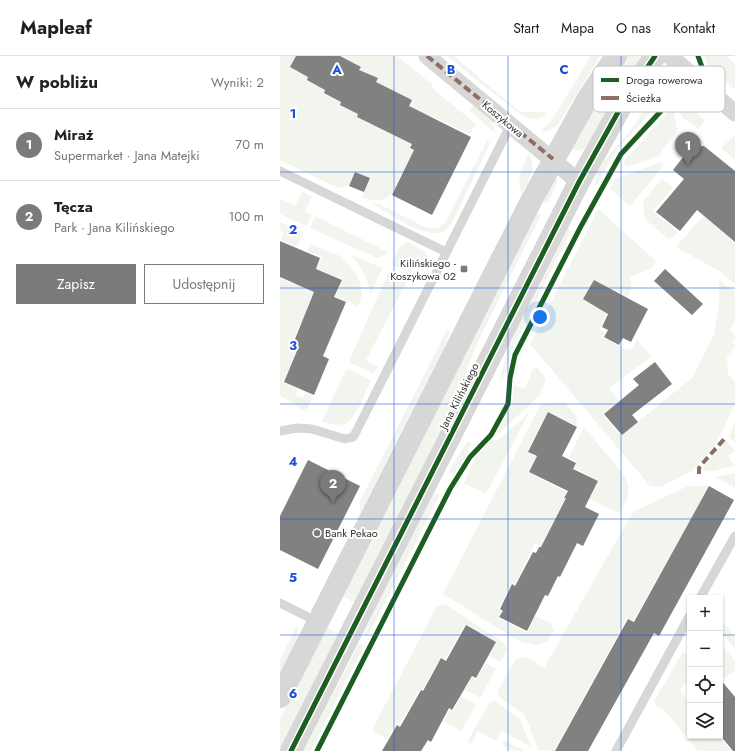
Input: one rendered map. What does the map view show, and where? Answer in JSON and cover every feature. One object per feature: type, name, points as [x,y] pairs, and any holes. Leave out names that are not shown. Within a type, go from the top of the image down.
[{"type":"street","name":"Koszykowa","points":[[427,56],[511,124],[579,182]]},
{"type":"street","points":[[609,66],[616,56]]},
{"type":"street","name":"Jana Kilińskiego","points":[[648,66],[655,56]]},
{"type":"street","points":[[670,56],[681,66]]},
{"type":"street","points":[[280,698],[531,201],[553,159],[593,90]]},
{"type":"street","points":[[725,105],[735,114]]},
{"type":"street","name":"Jana Kilińskiego","points":[[291,751],[579,182],[619,112]]},
{"type":"lane","points":[[280,431],[298,428],[312,429],[345,438],[353,436],[511,124]]},
{"type":"lane","points":[[280,171],[446,252]]},
{"type":"lane","points":[[702,595],[735,536]]},
{"type":"lane","points":[[280,603],[318,622]]},
{"type":"lane","points":[[616,751],[687,621]]},
{"type":"shaded area","points":[[280,56],[397,56],[433,85],[387,180],[432,88],[476,124],[470,134],[430,115],[419,138],[414,137],[409,148],[413,151],[391,195],[381,200],[362,198],[370,178],[355,171],[349,185],[338,188],[280,160]]},
{"type":"shaded area","points":[[447,56],[454,56],[520,112],[546,112],[543,117],[537,119],[524,117]]},
{"type":"shaded area","points":[[591,56],[600,56],[559,123],[551,129],[541,131],[552,120]]},
{"type":"shaded area","points":[[627,56],[643,56],[637,66],[620,66]]},
{"type":"shaded area","points":[[705,56],[727,56],[735,65],[735,90],[725,80],[725,66],[710,66],[706,62]]},
{"type":"shaded area","points":[[474,105],[491,120],[495,128],[495,133],[470,111]]},
{"type":"shaded area","points":[[593,111],[608,112],[590,142],[584,148],[576,151],[572,148]]},
{"type":"shaded area","points":[[643,112],[651,112],[621,145],[613,156],[596,187],[595,180],[598,172],[609,155],[634,126]]},
{"type":"shaded area","points":[[668,112],[674,112],[676,127],[679,129],[658,156],[629,166],[625,166],[624,161]]},
{"type":"shaded area","points":[[681,112],[695,112],[705,121],[698,129],[682,117]]},
{"type":"shaded area","points":[[735,135],[735,160],[721,148]]},
{"type":"shaded area","points":[[487,141],[490,143],[452,223],[444,231],[434,233],[419,230],[402,222],[372,204],[379,204],[425,227],[433,228],[440,226],[445,223]]},
{"type":"shaded area","points":[[529,154],[532,169],[522,193],[519,183],[522,168]]},
{"type":"shaded area","points":[[661,162],[664,165],[630,206],[610,189],[615,179]]},
{"type":"shaded area","points":[[555,177],[558,179],[556,186],[547,204],[543,201]]},
{"type":"shaded area","points":[[662,179],[673,188],[653,211],[678,232],[672,238],[668,239],[645,219],[643,201]]},
{"type":"shaded area","points":[[302,192],[312,197],[305,211],[312,215],[307,226],[280,214],[280,199],[295,206]]},
{"type":"shaded area","points":[[598,209],[656,261],[651,269],[630,277],[631,287],[628,297],[618,292],[599,329],[605,333],[603,337],[626,350],[632,348],[637,340],[652,356],[609,388],[619,401],[603,414],[621,436],[693,377],[714,334],[719,304],[719,280],[735,292],[735,322],[729,330],[735,335],[735,339],[732,342],[735,347],[727,356],[728,374],[735,382],[735,404],[715,446],[692,471],[660,487],[650,486],[530,344]]},
{"type":"shaded area","points":[[537,213],[541,215],[480,337],[447,418],[354,602],[343,596]]},
{"type":"shaded area","points":[[315,216],[388,252],[387,254],[377,258],[310,228]]},
{"type":"shaded area","points":[[703,216],[735,243],[735,284],[719,271],[676,247]]},
{"type":"shaded area","points":[[280,222],[303,232],[297,247],[281,240],[284,233],[280,231]]},
{"type":"shaded area","points":[[568,229],[571,231],[510,353],[508,367],[503,378],[501,377],[507,350]]},
{"type":"shaded area","points":[[408,242],[427,255],[430,262],[430,267],[418,261],[411,273],[391,264],[399,248]]},
{"type":"shaded area","points":[[310,244],[340,256],[354,271],[359,280],[362,295],[358,306],[336,297],[343,279],[317,269],[322,257],[307,251]]},
{"type":"shaded area","points":[[352,255],[382,268],[371,294],[364,274],[359,264],[351,256]]},
{"type":"shaded area","points":[[389,271],[408,279],[366,360],[378,367],[374,374],[351,363],[350,359]]},
{"type":"shaded area","points":[[280,278],[293,284],[294,280],[315,289],[307,308],[310,310],[303,321],[301,321],[292,344],[298,347],[283,382],[298,389],[295,395],[303,398],[305,392],[313,396],[306,412],[280,395]]},
{"type":"shaded area","points":[[448,329],[450,332],[443,350],[360,513],[360,501]]},
{"type":"shaded area","points":[[537,367],[546,379],[540,395],[497,435],[495,434],[510,405],[512,386],[515,385],[525,389],[533,368]]},
{"type":"shaded area","points":[[349,369],[371,381],[360,405],[353,417],[345,424],[336,425],[322,422],[345,371]]},
{"type":"shaded area","points":[[565,402],[576,416],[577,426],[548,411],[527,452],[536,457],[528,472],[566,492],[563,498],[565,498],[541,546],[535,543],[515,584],[511,583],[498,609],[502,611],[498,618],[527,633],[535,616],[550,623],[554,630],[548,640],[541,644],[534,645],[519,641],[443,594],[541,404]]},
{"type":"shaded area","points":[[529,413],[486,494],[464,483],[475,458],[491,439],[497,441]]},
{"type":"shaded area","points":[[735,422],[735,443],[729,436]]},
{"type":"shaded area","points":[[584,427],[626,479],[628,484],[628,497],[621,511],[616,512],[590,499],[599,481],[574,468],[577,462],[569,457]]},
{"type":"shaded area","points":[[726,440],[735,451],[728,456],[735,466],[707,472],[702,469]]},
{"type":"shaded area","points":[[468,441],[471,443],[466,456],[453,476],[449,470]]},
{"type":"shaded area","points":[[735,473],[735,488],[716,477]]},
{"type":"shaded area","points":[[688,486],[709,486],[633,621],[627,618],[554,751],[538,750],[525,715],[499,697],[497,692],[516,659],[523,657],[527,658],[544,668],[633,512]]},
{"type":"shaded area","points":[[437,493],[440,495],[368,636],[364,633],[433,495]]},
{"type":"shaded area","points":[[445,604],[504,643],[507,651],[500,662],[489,656],[497,642],[465,624],[445,659],[441,657],[399,725],[396,723],[387,739],[372,730],[437,606]]},
{"type":"shaded area","points":[[723,623],[735,638],[735,649],[723,635]]},
{"type":"shaded area","points":[[297,626],[298,631],[295,643],[280,672],[280,659]]},
{"type":"shaded area","points":[[327,627],[338,633],[280,749],[280,719]]},
{"type":"shaded area","points":[[359,643],[364,646],[311,751],[304,751]]},
{"type":"shaded area","points":[[723,647],[735,661],[735,670],[723,679]]},
{"type":"shaded area","points":[[683,652],[687,654],[687,683],[679,690],[687,699],[687,738],[665,711],[656,706],[654,701]]},
{"type":"shaded area","points":[[486,663],[496,669],[480,698],[465,690],[472,677],[476,680]]},
{"type":"shaded area","points":[[461,696],[476,705],[461,731],[443,721],[449,710],[453,711]]},
{"type":"shaded area","points":[[495,701],[520,719],[531,747],[502,731],[496,741],[478,731],[471,744],[467,742],[490,702]]},
{"type":"shaded area","points":[[688,739],[721,739],[731,751],[698,751]]},
{"type":"shaded area","points":[[504,740],[525,751],[515,751],[502,745]]},
{"type":"building","points":[[296,56],[340,56],[361,67],[359,70],[378,78],[376,82],[412,100],[409,106],[471,137],[432,215],[392,195],[414,150],[410,148],[412,144],[357,117],[358,114],[340,105],[341,102],[324,93],[325,90],[307,80],[308,77],[290,67]]},
{"type":"building","points":[[704,146],[735,171],[735,242],[697,210],[680,231],[656,212],[684,179],[673,170],[691,147]]},
{"type":"building","points":[[355,172],[370,178],[364,192],[349,186]]},
{"type":"building","points":[[280,241],[320,258],[316,269],[342,280],[334,297],[346,302],[323,356],[329,359],[314,395],[284,382],[299,346],[293,344],[314,292],[280,277]]},
{"type":"building","points":[[665,269],[703,304],[692,315],[654,281]]},
{"type":"building","points":[[594,280],[648,309],[631,342],[623,338],[619,345],[604,337],[608,330],[602,327],[608,314],[583,299]]},
{"type":"building","points":[[655,362],[672,384],[632,415],[638,422],[622,435],[604,414],[639,385],[633,379]]},
{"type":"building","points":[[548,412],[577,427],[562,456],[576,463],[573,469],[598,481],[585,507],[599,514],[583,546],[577,543],[560,577],[558,576],[548,596],[545,595],[527,631],[499,617],[503,611],[500,609],[512,584],[515,586],[533,552],[536,553],[539,547],[541,547],[566,498],[564,498],[568,491],[529,472],[537,456],[528,452]]},
{"type":"building","points":[[308,460],[360,486],[318,569],[280,550],[280,516]]},
{"type":"building","points":[[709,486],[734,500],[659,636],[654,633],[588,751],[555,751],[628,619],[634,622]]},
{"type":"building","points":[[466,625],[496,642],[476,678],[472,676],[452,710],[449,708],[431,742],[428,740],[421,751],[382,751],[397,725],[400,727],[421,690],[423,691],[441,658],[446,661]]},
{"type":"building","points":[[723,683],[735,697],[735,751],[733,751],[723,739]]},
{"type":"marked path","points":[[427,56],[553,159]]},
{"type":"marked path","points":[[699,474],[699,468],[726,437]]},
{"type":"cycle path","points":[[648,66],[655,56]]},
{"type":"cycle path","points":[[698,56],[702,66]]},
{"type":"cycle path","points":[[291,751],[579,182],[618,112]]},
{"type":"cycle path","points":[[317,751],[450,489],[470,457],[491,435],[508,404],[510,378],[515,355],[580,228],[621,154],[660,112]]},
{"type":"place","name":"Miraż","points":[[688,165]]},
{"type":"place","name":"Kilińskiego - Koszykowa 02","points":[[464,269]]},
{"type":"place","name":"Tęcza","points":[[333,503]]},
{"type":"place","name":"Bank Pekao","points":[[317,533]]}]
